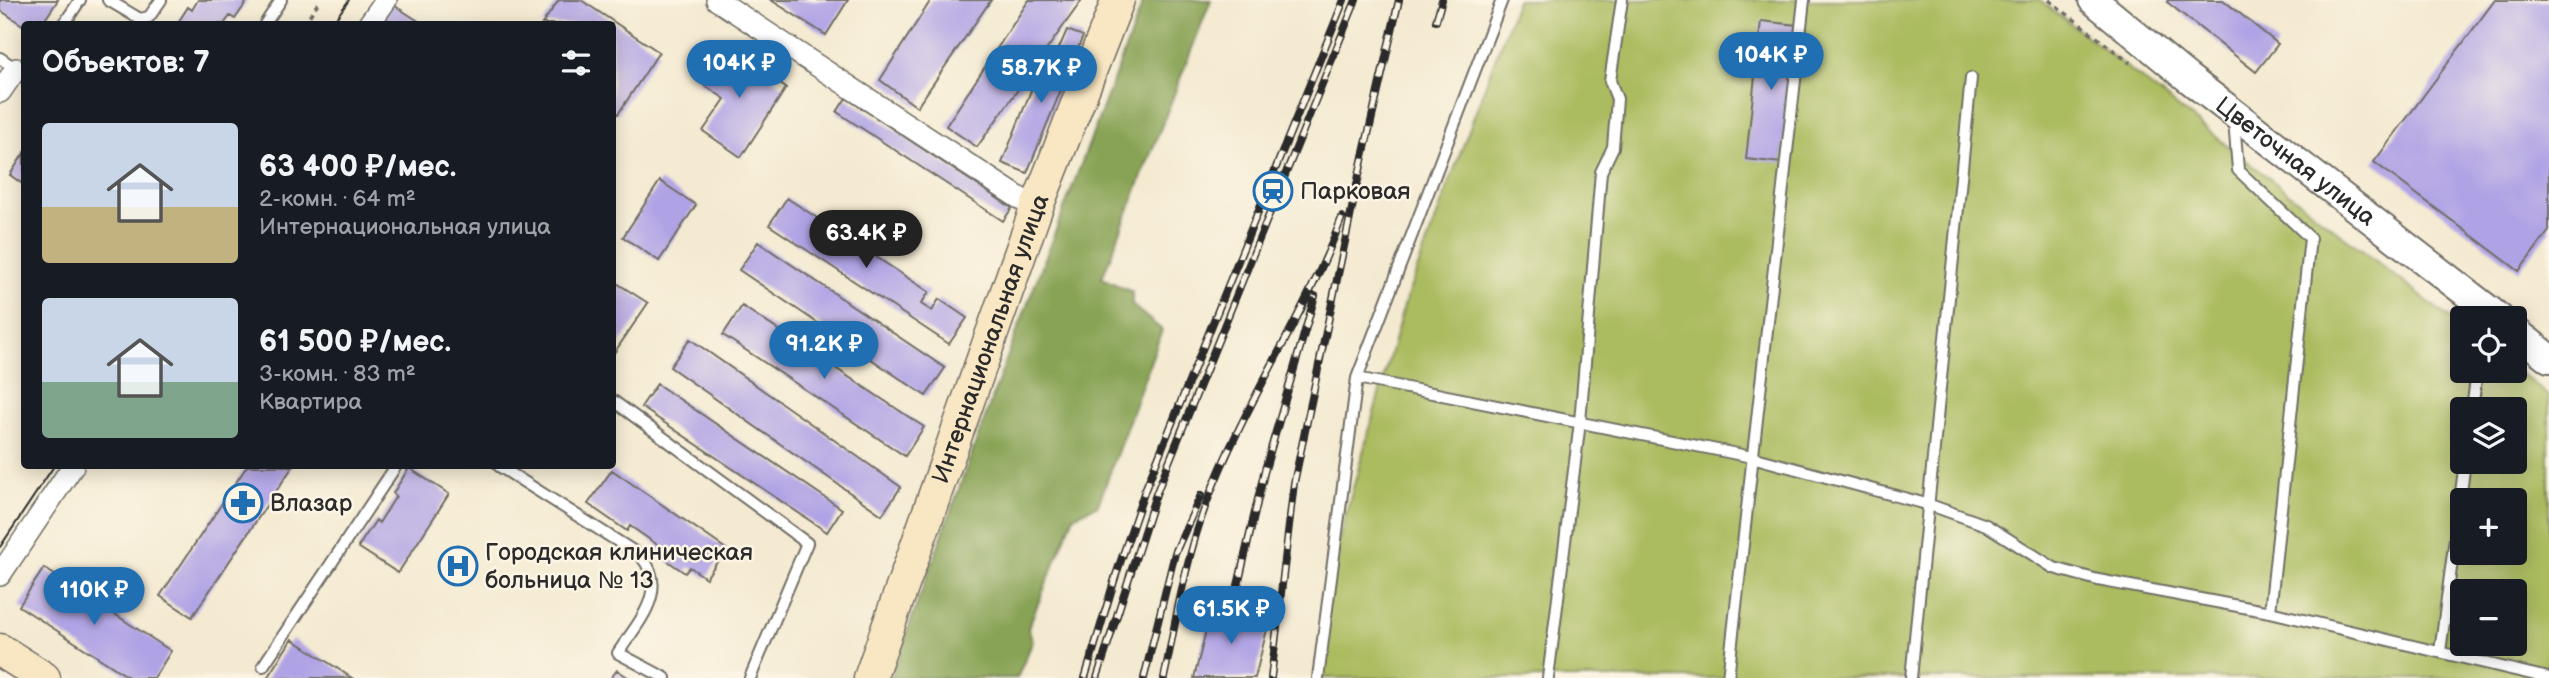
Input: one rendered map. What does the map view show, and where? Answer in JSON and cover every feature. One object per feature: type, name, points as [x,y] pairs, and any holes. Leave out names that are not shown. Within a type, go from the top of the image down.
[{"type":"main road","name":"Интернациональная улица","points":[[870,678],[1036,209],[1118,0]]},
{"type":"main road","points":[[0,650],[44,678]]},
{"type":"street","points":[[371,21],[386,0]]},
{"type":"street","points":[[717,0],[1036,209]]},
{"type":"street","name":"Цветочная улица","points":[[2093,0],[2188,78],[2484,306]]},
{"type":"street","points":[[0,92],[14,67]]},
{"type":"street","points":[[2527,341],[2549,358]]},
{"type":"street","points":[[0,575],[71,469]]},
{"type":"lane","points":[[66,21],[80,0]]},
{"type":"lane","points":[[108,0],[140,19],[149,17],[162,0]]},
{"type":"lane","points":[[267,21],[281,0]]},
{"type":"lane","points":[[1318,678],[1357,378],[1502,0]]},
{"type":"lane","points":[[1548,678],[1580,422],[1601,172],[1613,147],[1617,99],[1610,81],[1622,0]]},
{"type":"lane","points":[[1728,678],[1804,0]]},
{"type":"lane","points":[[1911,678],[1971,78]]},
{"type":"lane","points":[[2234,111],[2238,170],[2310,238],[2270,612]]},
{"type":"lane","points":[[1357,378],[1752,457],[1930,505],[1986,525],[2054,568],[2098,580],[2270,612],[2548,678]]},
{"type":"lane","points":[[616,403],[807,543],[750,678]]},
{"type":"lane","points":[[263,666],[394,469]]},
{"type":"lane","points":[[504,469],[641,556],[651,568],[654,585],[651,601],[618,653],[666,678]]},
{"type":"lane","points":[[2440,652],[2463,474]]},
{"type":"path","points":[[306,21],[320,0]]},
{"type":"green space","points":[[1144,0],[1211,0],[1102,278],[1132,292],[1132,305],[1162,330],[1098,505],[1074,516],[1028,628],[1033,641],[1017,678],[890,678],[1003,368]]},
{"type":"green space","points":[[1517,0],[2040,0],[2450,319],[2450,383],[2527,383],[2527,379],[2549,396],[2549,678],[1316,678],[1335,553],[1404,305]]},
{"type":"building","points":[[0,0],[58,0],[44,21],[21,21],[21,24],[0,10]]},
{"type":"building","points":[[198,0],[248,0],[235,19],[230,16],[226,21],[179,21],[188,7],[192,10]]},
{"type":"building","points":[[559,0],[581,0],[612,21],[544,21]]},
{"type":"building","points":[[771,0],[848,0],[826,35]]},
{"type":"building","points":[[931,0],[991,0],[917,107],[880,80]]},
{"type":"building","points":[[1029,0],[1082,0],[977,147],[946,126]]},
{"type":"building","points":[[2223,0],[2278,44],[2256,72],[2167,2]]},
{"type":"building","points":[[2495,0],[2549,0],[2549,231],[2519,271],[2374,162]]},
{"type":"building","points":[[392,4],[418,21],[380,21]]},
{"type":"building","points":[[1761,21],[1797,25],[1782,163],[1746,159]]},
{"type":"building","points":[[616,23],[659,52],[618,114],[616,113]]},
{"type":"building","points":[[1067,30],[1083,36],[1027,173],[1002,163],[1042,63],[1051,66]]},
{"type":"building","points":[[722,45],[786,88],[741,157],[703,131],[725,99],[698,81]]},
{"type":"building","points":[[846,98],[1012,208],[1003,221],[837,112]]},
{"type":"building","points":[[21,158],[21,183],[10,175]]},
{"type":"building","points":[[660,181],[696,205],[659,261],[623,237]]},
{"type":"building","points":[[787,198],[929,292],[921,304],[932,311],[939,299],[967,318],[949,344],[769,225]]},
{"type":"building","points":[[758,242],[945,368],[926,396],[739,270]]},
{"type":"building","points":[[616,283],[648,303],[616,350]]},
{"type":"building","points":[[742,306],[924,427],[905,456],[723,335]]},
{"type":"building","points":[[690,339],[901,487],[882,515],[670,367]]},
{"type":"building","points":[[657,384],[842,509],[827,532],[641,407]]},
{"type":"building","points":[[245,469],[291,469],[192,617],[160,596]]},
{"type":"building","points":[[411,469],[449,494],[398,573],[358,547],[376,520],[379,523],[396,496],[393,493]]},
{"type":"building","points":[[612,470],[726,549],[706,578],[690,567],[685,573],[655,552],[659,546],[630,526],[627,531],[588,504]]},
{"type":"building","points":[[44,568],[171,651],[154,678],[130,678],[19,606]]},
{"type":"building","points":[[1212,607],[1269,621],[1255,678],[1194,678]]},
{"type":"building","points":[[292,639],[352,678],[267,678]]},
{"type":"building","points":[[617,670],[629,678],[611,678]]},
{"type":"tram line","points":[[334,21],[349,0]]},
{"type":"tram line","points":[[0,547],[52,469]]},
{"type":"railway","points":[[1085,678],[1145,490],[1344,0]]},
{"type":"railway","points":[[1097,678],[1156,494],[1356,0]]},
{"type":"railway","points":[[1271,678],[1294,483],[1399,0]]},
{"type":"railway","points":[[1436,21],[1442,0]]},
{"type":"railway","points":[[1164,678],[1187,567],[1207,502],[1239,430],[1311,289],[1342,217]]},
{"type":"railway","points":[[1233,607],[1264,473],[1315,296]]},
{"type":"railway","points":[[1144,678],[1175,553],[1201,495]]},
{"type":"place","name":"Парковая","points":[[1273,191]]},
{"type":"place","name":"Влазар","points":[[243,503]]},
{"type":"place","name":"Городская клиническая больница № 13","points":[[458,566]]}]
